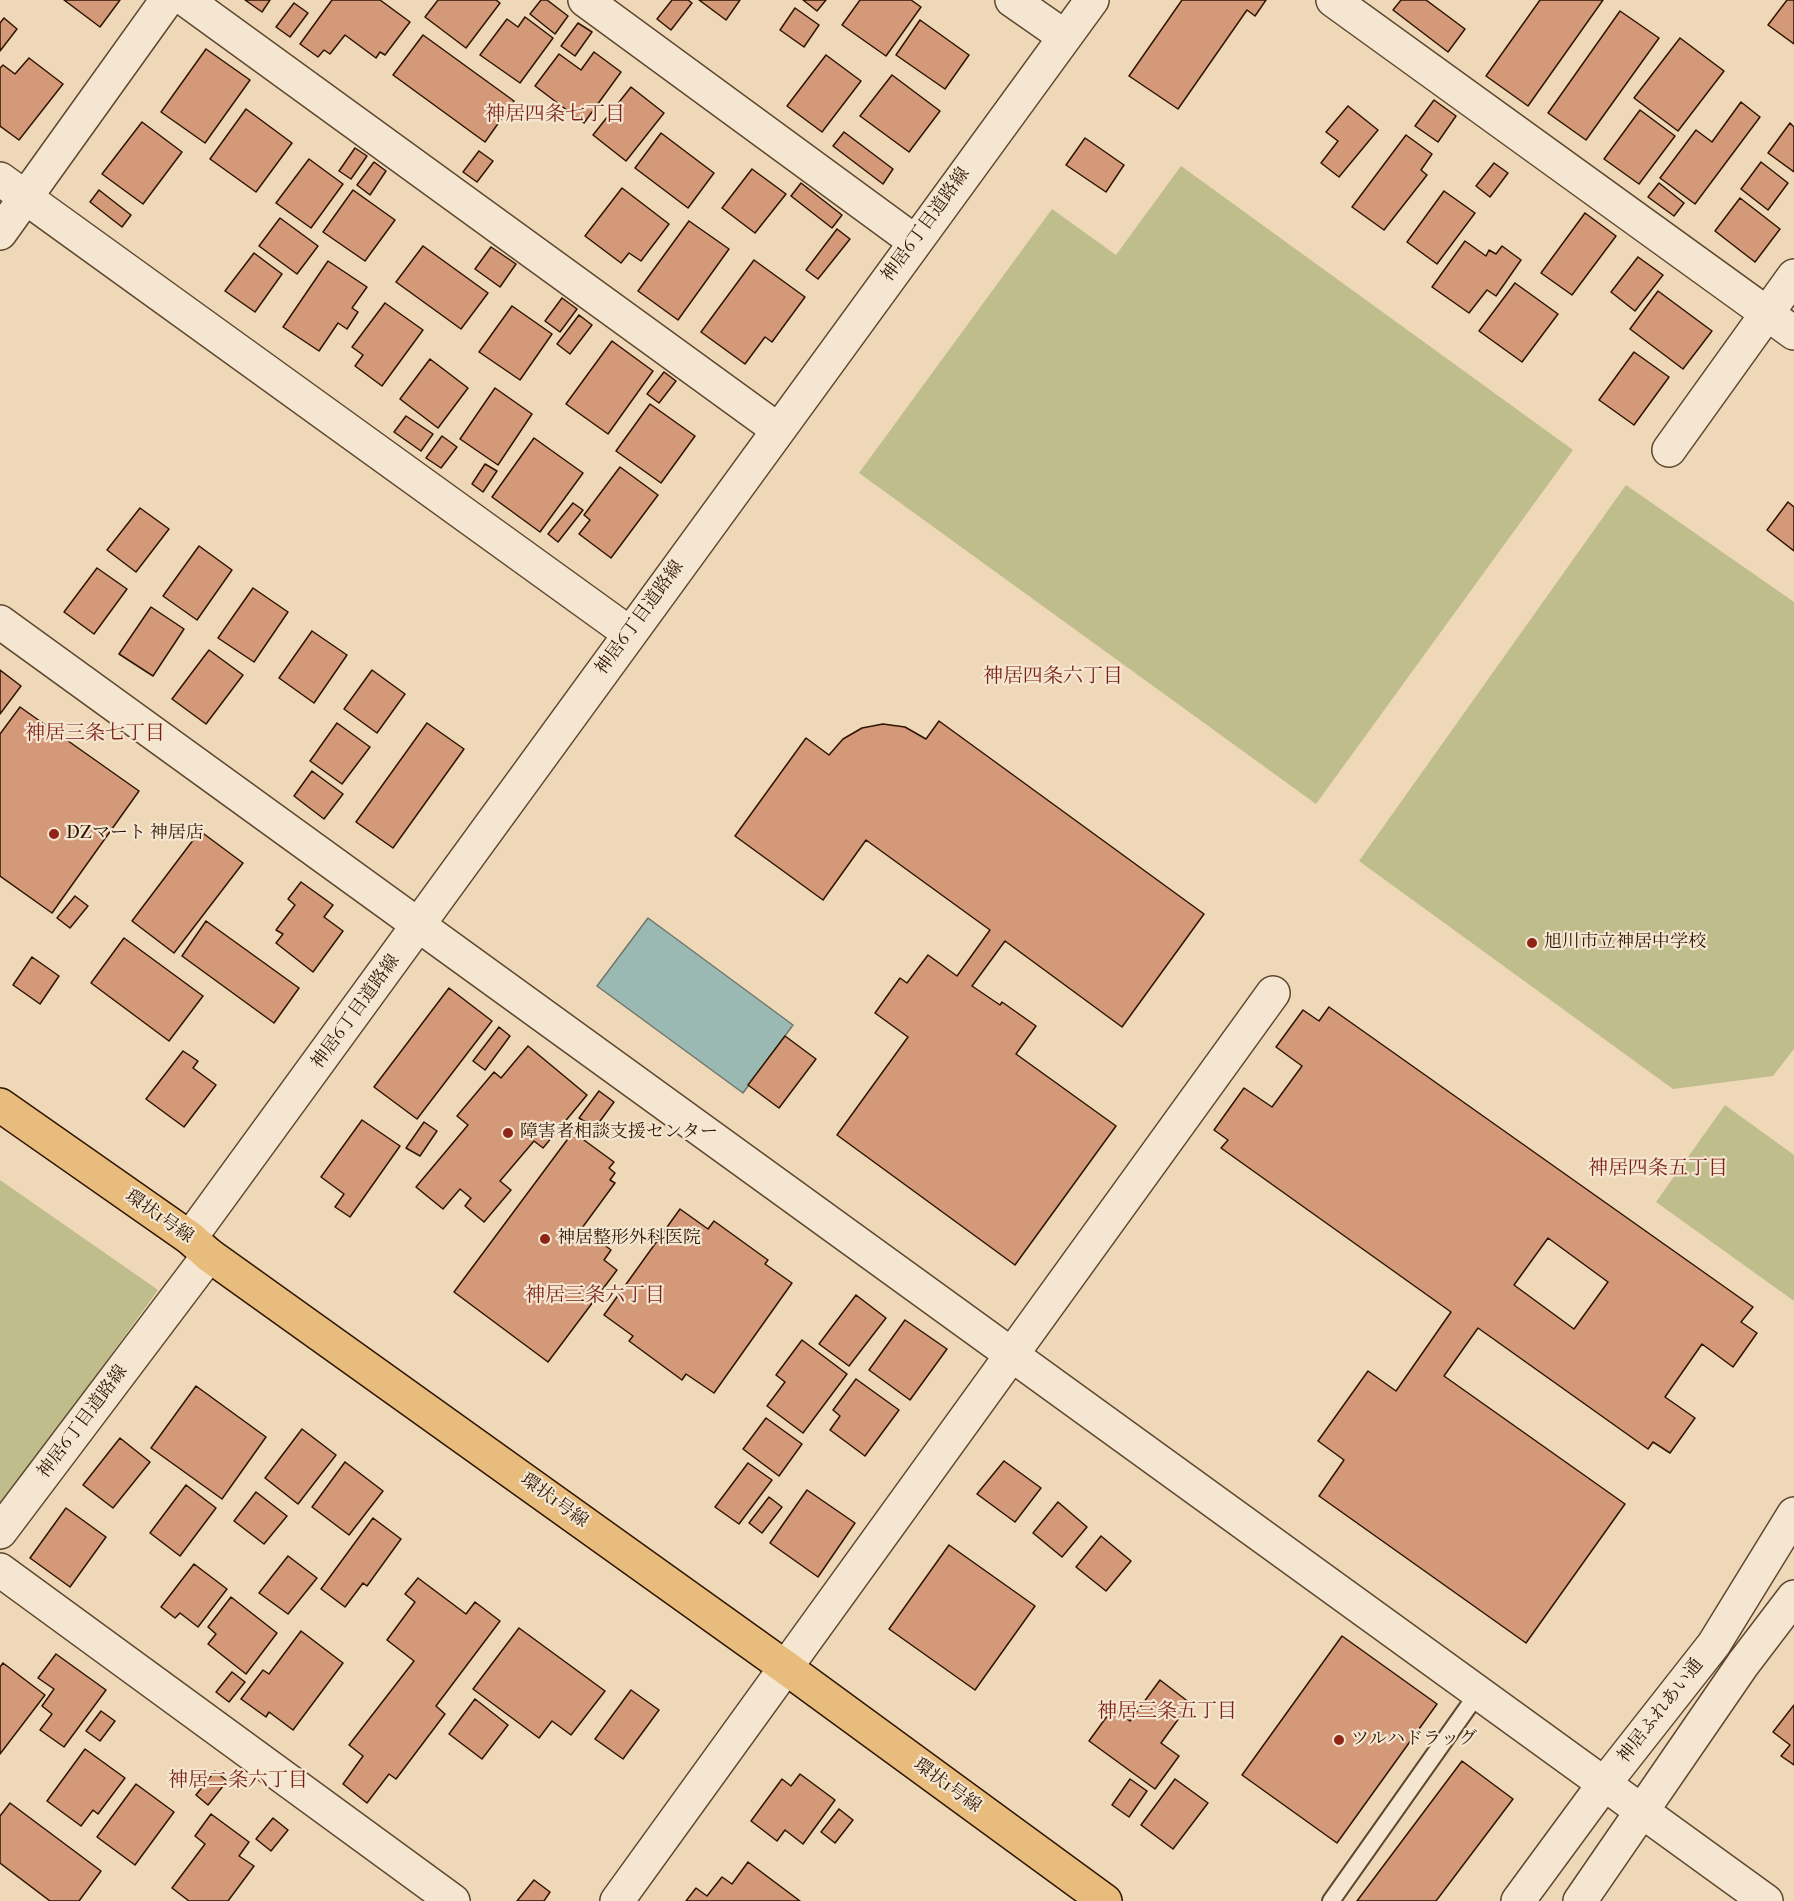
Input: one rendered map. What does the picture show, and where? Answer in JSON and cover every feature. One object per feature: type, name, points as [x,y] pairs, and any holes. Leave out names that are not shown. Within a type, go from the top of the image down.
[{"type":"main road","name":"環状1号線","points":[[0,1105],[785,1667],[1105,1901]]},
{"type":"street","points":[[0,233],[13,189],[167,0]]},
{"type":"street","points":[[186,0],[777,429]]},
{"type":"street","points":[[585,0],[914,241]]},
{"type":"street","points":[[1012,0],[1065,38]]},
{"type":"street","name":"神居6丁目道路線","points":[[0,1532],[200,1246],[419,925],[777,429],[1092,0]]},
{"type":"street","points":[[1333,0],[1794,333]]},
{"type":"street","points":[[13,189],[629,633]]},
{"type":"street","points":[[1669,450],[1794,276]]},
{"type":"street","points":[[0,622],[1766,1901]]},
{"type":"street","points":[[617,1901],[1010,1353],[1273,993]]},
{"type":"street","name":"神居ふれあい通","points":[[1518,1901],[1604,1784],[1714,1644],[1794,1514]]},
{"type":"street","points":[[0,1570],[453,1901]]},
{"type":"street","name":"神居ふれあい通","points":[[1580,1901],[1743,1664],[1794,1597]]},
{"type":"lane","points":[[1331,1901],[1478,1693]]},
{"type":"shaded area","points":[[1181,166],[1573,450],[1316,804],[859,473],[1052,209],[1116,255]]},
{"type":"shaded area","points":[[1626,485],[1794,602],[1794,1049],[1773,1076],[1673,1089],[1359,861]]},
{"type":"shaded area","points":[[1725,1105],[1794,1155],[1794,1301],[1656,1202]]},
{"type":"shaded area","points":[[0,1180],[158,1290],[0,1508]]},
{"type":"water","points":[[648,918],[793,1025],[743,1093],[597,986]]},
{"type":"building","points":[[64,0],[120,0],[100,27]]},
{"type":"building","points":[[245,0],[270,0],[262,12]]},
{"type":"building","points":[[332,0],[380,0],[410,22],[385,55],[380,52],[376,58],[345,35],[330,54],[324,50],[318,57],[300,44]]},
{"type":"building","points":[[438,0],[496,0],[500,3],[466,48],[425,17]]},
{"type":"building","points":[[541,0],[547,0],[568,16],[555,34],[530,14]]},
{"type":"building","points":[[672,0],[688,0],[692,3],[671,30],[657,19]]},
{"type":"building","points":[[699,0],[740,0],[726,20]]},
{"type":"building","points":[[803,0],[826,0],[817,11]]},
{"type":"building","points":[[860,0],[911,0],[921,7],[886,56],[842,25]]},
{"type":"building","points":[[1182,0],[1266,0],[1255,16],[1247,10],[1178,109],[1129,76]]},
{"type":"building","points":[[1401,0],[1426,0],[1465,29],[1448,52],[1393,10]]},
{"type":"building","points":[[1540,0],[1603,0],[1528,106],[1486,76]]},
{"type":"building","points":[[1787,0],[1794,0],[1794,44],[1768,25]]},
{"type":"building","points":[[294,3],[308,13],[290,37],[276,27]]},
{"type":"building","points":[[795,8],[819,25],[804,47],[780,30]]},
{"type":"building","points":[[1620,11],[1659,38],[1586,140],[1548,113]]},
{"type":"building","points":[[525,17],[553,38],[520,83],[480,55],[507,19],[518,27]]},
{"type":"building","points":[[4,18],[17,29],[0,51],[0,23]]},
{"type":"building","points":[[920,20],[969,55],[945,89],[896,55]]},
{"type":"building","points":[[578,23],[592,32],[575,56],[561,46]]},
{"type":"building","points":[[423,35],[514,101],[485,142],[393,75]]},
{"type":"building","points":[[1680,38],[1724,71],[1678,131],[1634,98]]},
{"type":"building","points":[[206,49],[250,80],[205,143],[161,112]]},
{"type":"building","points":[[594,52],[621,72],[584,123],[535,86],[559,54],[581,70]]},
{"type":"building","points":[[826,55],[861,81],[822,132],[787,106]]},
{"type":"building","points":[[29,58],[63,84],[19,140],[0,126],[0,68],[3,65],[15,74]]},
{"type":"building","points":[[892,75],[940,111],[909,152],[860,116]]},
{"type":"building","points":[[631,87],[664,113],[626,161],[593,135]]},
{"type":"building","points":[[1434,100],[1456,116],[1438,142],[1415,126]]},
{"type":"building","points":[[1741,102],[1760,117],[1695,204],[1660,178],[1696,130],[1712,142]]},
{"type":"building","points":[[1348,106],[1378,130],[1339,177],[1321,163],[1338,141],[1326,132]]},
{"type":"building","points":[[246,109],[292,143],[256,192],[210,159]]},
{"type":"building","points":[[1640,110],[1675,136],[1639,184],[1604,159]]},
{"type":"building","points":[[142,122],[182,152],[143,204],[102,174]]},
{"type":"building","points":[[1790,123],[1794,127],[1794,172],[1768,153]]},
{"type":"building","points":[[844,132],[893,169],[883,184],[833,146]]},
{"type":"building","points":[[661,133],[714,173],[688,208],[635,168]]},
{"type":"building","points":[[1406,135],[1432,154],[1421,170],[1427,175],[1384,230],[1352,207]]},
{"type":"building","points":[[1085,138],[1124,165],[1106,192],[1066,165]]},
{"type":"building","points":[[355,148],[367,156],[351,179],[339,171]]},
{"type":"building","points":[[479,151],[493,161],[477,182],[463,172]]},
{"type":"building","points":[[309,159],[343,184],[311,228],[276,203]]},
{"type":"building","points":[[374,162],[386,171],[370,195],[357,185]]},
{"type":"building","points":[[1761,162],[1788,183],[1768,210],[1741,189]]},
{"type":"building","points":[[1494,163],[1508,173],[1490,197],[1476,186]]},
{"type":"building","points":[[752,169],[786,194],[755,233],[722,208]]},
{"type":"building","points":[[801,183],[842,215],[832,228],[791,196]]},
{"type":"building","points":[[1659,183],[1684,203],[1674,216],[1648,197]]},
{"type":"building","points":[[622,188],[669,224],[641,261],[629,253],[621,263],[585,236]]},
{"type":"building","points":[[99,190],[131,215],[122,227],[90,202]]},
{"type":"building","points":[[353,190],[395,220],[365,261],[323,232]]},
{"type":"building","points":[[1444,191],[1475,213],[1437,264],[1407,242]]},
{"type":"building","points":[[1740,198],[1780,229],[1755,262],[1715,231]]},
{"type":"building","points":[[1585,213],[1616,236],[1572,295],[1541,273]]},
{"type":"building","points":[[280,218],[318,246],[297,274],[259,246]]},
{"type":"building","points":[[689,221],[729,249],[678,320],[638,291]]},
{"type":"building","points":[[837,229],[850,239],[818,279],[806,270]]},
{"type":"building","points":[[1465,241],[1486,256],[1489,250],[1496,254],[1502,246],[1521,260],[1496,296],[1487,290],[1469,313],[1432,287]]},
{"type":"building","points":[[423,246],[488,293],[461,329],[396,282]]},
{"type":"building","points":[[491,247],[516,264],[500,287],[475,269]]},
{"type":"building","points":[[254,253],[282,274],[255,312],[225,291]]},
{"type":"building","points":[[1638,257],[1663,275],[1635,311],[1611,292]]},
{"type":"building","points":[[754,260],[805,297],[772,342],[765,337],[745,364],[701,332]]},
{"type":"building","points":[[328,261],[367,287],[352,308],[358,312],[347,329],[338,323],[319,351],[283,327]]},
{"type":"building","points":[[1515,283],[1558,314],[1522,362],[1479,331]]},
{"type":"building","points":[[1658,291],[1712,331],[1683,369],[1630,329]]},
{"type":"building","points":[[562,298],[577,309],[560,332],[545,321]]},
{"type":"building","points":[[385,303],[423,330],[382,386],[355,366],[363,355],[352,347]]},
{"type":"building","points":[[512,306],[552,334],[520,380],[479,352]]},
{"type":"building","points":[[579,315],[592,325],[570,354],[557,344]]},
{"type":"building","points":[[612,341],[653,371],[608,434],[566,404]]},
{"type":"building","points":[[1634,352],[1669,377],[1634,425],[1599,400]]},
{"type":"building","points":[[430,359],[468,388],[438,428],[400,399]]},
{"type":"building","points":[[664,372],[676,381],[659,403],[647,394]]},
{"type":"building","points":[[495,388],[532,414],[498,465],[460,439]]},
{"type":"building","points":[[650,404],[695,436],[661,483],[616,451]]},
{"type":"building","points":[[406,416],[433,434],[421,451],[394,432]]},
{"type":"building","points":[[442,436],[457,447],[441,468],[426,458]]},
{"type":"building","points":[[534,438],[583,473],[540,532],[492,497]]},
{"type":"building","points":[[485,464],[497,471],[483,492],[472,484]]},
{"type":"building","points":[[620,467],[658,495],[611,558],[579,534],[590,520],[584,515]]},
{"type":"building","points":[[1788,502],[1794,507],[1794,551],[1767,530]]},
{"type":"building","points":[[573,503],[583,510],[558,542],[548,534]]},
{"type":"building","points":[[140,508],[169,529],[136,572],[107,550]]},
{"type":"building","points":[[199,546],[232,570],[197,620],[163,596]]},
{"type":"building","points":[[97,568],[127,589],[94,634],[64,612]]},
{"type":"building","points":[[253,588],[288,612],[254,662],[218,638]]},
{"type":"building","points":[[151,607],[184,629],[153,676],[119,654]]},
{"type":"building","points":[[312,631],[347,655],[314,703],[279,678]]},
{"type":"building","points":[[209,650],[243,675],[206,724],[172,699]]},
{"type":"building","points":[[0,670],[21,686],[0,714]]},
{"type":"building","points":[[372,670],[405,694],[377,733],[344,709]]},
{"type":"building","name":"DZマート 神居店","points":[[20,707],[139,791],[52,913],[0,876],[0,734]]},
{"type":"building","points":[[939,721],[1204,914],[1122,1027],[1005,941],[972,986],[1000,1005],[1002,1002],[1036,1026],[1016,1054],[1116,1126],[1015,1265],[837,1135],[908,1037],[875,1013],[900,978],[907,983],[928,955],[957,976],[990,930],[866,840],[823,900],[735,836],[806,738],[829,755],[843,739],[862,728],[883,724],[905,727],[926,739]]},
{"type":"building","points":[[337,723],[370,747],[342,784],[310,761]]},
{"type":"building","points":[[427,723],[464,749],[393,848],[356,822]]},
{"type":"building","points":[[312,771],[343,794],[324,819],[294,796]]},
{"type":"building","points":[[200,831],[243,863],[174,953],[132,921]]},
{"type":"building","points":[[301,882],[333,905],[324,917],[343,931],[313,972],[276,943],[283,934],[276,930],[295,905],[288,899]]},
{"type":"building","points":[[75,896],[88,906],[70,928],[57,918]]},
{"type":"building","points":[[206,921],[299,988],[274,1023],[182,956]]},
{"type":"building","points":[[124,938],[203,996],[169,1041],[91,983]]},
{"type":"building","points":[[32,957],[59,976],[40,1004],[13,985]]},
{"type":"building","points":[[449,988],[492,1021],[417,1119],[374,1087]]},
{"type":"building","points":[[1329,1007],[1753,1307],[1741,1322],[1757,1333],[1733,1367],[1702,1344],[1665,1397],[1695,1418],[1670,1453],[1653,1442],[1648,1449],[1478,1328],[1444,1376],[1625,1504],[1526,1643],[1319,1496],[1344,1460],[1318,1441],[1368,1371],[1396,1391],[1451,1312],[1221,1148],[1228,1140],[1214,1130],[1244,1088],[1272,1107],[1302,1066],[1276,1047],[1303,1010],[1319,1021]],"holes":[[[1548,1238],[1608,1282],[1574,1329],[1514,1285]]]},
{"type":"building","points":[[499,1027],[510,1036],[485,1070],[473,1061]]},
{"type":"building","points":[[785,1036],[816,1059],[779,1108],[748,1085]]},
{"type":"building","name":"障害者相談支援センター","points":[[528,1046],[587,1095],[543,1148],[534,1141],[500,1181],[511,1190],[484,1222],[465,1206],[471,1198],[460,1189],[443,1209],[416,1187],[468,1125],[457,1116],[494,1072],[501,1078]]},
{"type":"building","points":[[183,1051],[198,1061],[193,1068],[216,1085],[184,1127],[146,1099]]},
{"type":"building","points":[[599,1091],[614,1102],[595,1128],[579,1118]]},
{"type":"building","points":[[362,1120],[400,1146],[350,1217],[335,1207],[344,1194],[321,1177]]},
{"type":"building","points":[[424,1122],[437,1131],[420,1156],[406,1148]]},
{"type":"building","name":"神居整形外科医院","points":[[573,1132],[614,1162],[609,1168],[615,1173],[610,1180],[615,1183],[582,1228],[611,1250],[604,1260],[617,1270],[548,1362],[454,1292]]},
{"type":"building","points":[[680,1209],[708,1229],[714,1221],[768,1260],[765,1264],[792,1283],[714,1393],[686,1374],[682,1380],[629,1341],[633,1336],[604,1315]]},
{"type":"building","points":[[856,1295],[886,1318],[849,1366],[819,1344]]},
{"type":"building","points":[[905,1320],[947,1349],[910,1400],[869,1370]]},
{"type":"building","points":[[802,1340],[847,1374],[803,1433],[767,1406],[785,1382],[776,1375]]},
{"type":"building","points":[[856,1379],[899,1410],[865,1456],[830,1430],[840,1416],[833,1410]]},
{"type":"building","points":[[196,1386],[266,1437],[222,1499],[151,1448]]},
{"type":"building","points":[[766,1418],[802,1444],[779,1476],[743,1449]]},
{"type":"building","points":[[302,1429],[336,1455],[298,1504],[265,1478]]},
{"type":"building","points":[[120,1438],[150,1462],[113,1508],[83,1485]]},
{"type":"building","points":[[1004,1461],[1041,1488],[1015,1522],[977,1494]]},
{"type":"building","points":[[345,1462],[383,1491],[349,1535],[312,1507]]},
{"type":"building","points":[[748,1463],[772,1480],[739,1524],[715,1507]]},
{"type":"building","points":[[186,1485],[216,1508],[180,1556],[150,1533]]},
{"type":"building","points":[[807,1490],[855,1523],[818,1577],[770,1543]]},
{"type":"building","points":[[256,1492],[287,1516],[264,1544],[234,1521]]},
{"type":"building","points":[[769,1497],[782,1507],[762,1533],[749,1523]]},
{"type":"building","points":[[1058,1502],[1087,1527],[1062,1557],[1033,1533]]},
{"type":"building","points":[[66,1508],[106,1537],[70,1587],[30,1558]]},
{"type":"building","points":[[373,1518],[401,1539],[367,1586],[363,1583],[345,1607],[321,1589]]},
{"type":"building","points":[[1101,1536],[1131,1561],[1106,1591],[1076,1567]]},
{"type":"building","points":[[949,1545],[1035,1606],[975,1690],[889,1629]]},
{"type":"building","points":[[288,1556],[317,1578],[288,1614],[259,1593]]},
{"type":"building","points":[[194,1564],[227,1589],[198,1627],[180,1613],[175,1618],[161,1607]]},
{"type":"building","points":[[418,1578],[466,1614],[475,1602],[500,1621],[436,1706],[445,1714],[396,1779],[389,1774],[367,1803],[343,1784],[363,1756],[349,1745],[414,1661],[387,1640],[415,1602],[405,1594]]},
{"type":"building","points":[[231,1597],[277,1633],[246,1674],[208,1644],[216,1634],[208,1627]]},
{"type":"building","points":[[519,1628],[605,1691],[571,1735],[552,1721],[539,1738],[473,1689]]},
{"type":"building","points":[[301,1631],[343,1663],[293,1730],[269,1712],[266,1717],[241,1699],[263,1670],[269,1674]]},
{"type":"building","name":"ツルハドラッグ","points":[[1342,1636],[1437,1704],[1337,1843],[1242,1775]]},
{"type":"building","points":[[56,1654],[106,1690],[64,1747],[40,1730],[52,1714],[42,1706],[54,1689],[38,1678]]},
{"type":"building","points":[[3,1663],[45,1695],[0,1754],[0,1667]]},
{"type":"building","points":[[232,1672],[245,1682],[229,1702],[216,1692]]},
{"type":"building","points":[[1160,1680],[1190,1703],[1161,1743],[1179,1756],[1155,1789],[1089,1741],[1113,1708],[1130,1721]]},
{"type":"building","points":[[631,1690],[659,1710],[623,1759],[595,1739]]},
{"type":"building","points":[[475,1699],[508,1725],[482,1759],[449,1734]]},
{"type":"building","points":[[1794,1705],[1794,1765],[1781,1756],[1790,1745],[1773,1732]]},
{"type":"building","points":[[101,1711],[115,1721],[100,1741],[86,1731]]},
{"type":"building","points":[[85,1749],[125,1778],[98,1814],[93,1810],[81,1826],[47,1801]]},
{"type":"building","points":[[1462,1761],[1513,1799],[1436,1901],[1357,1901]]},
{"type":"building","points":[[215,1771],[227,1781],[208,1805],[196,1795]]},
{"type":"building","points":[[800,1774],[835,1800],[803,1844],[785,1830],[777,1841],[751,1821],[782,1779],[791,1786]]},
{"type":"building","points":[[1130,1779],[1147,1791],[1129,1817],[1112,1805]]},
{"type":"building","points":[[1175,1779],[1208,1803],[1173,1849],[1141,1825]]},
{"type":"building","points":[[136,1784],[174,1812],[135,1865],[97,1837]]},
{"type":"building","points":[[10,1803],[101,1871],[79,1901],[50,1901],[0,1863],[0,1816]]},
{"type":"building","points":[[839,1809],[853,1820],[835,1843],[821,1832]]},
{"type":"building","points":[[211,1814],[249,1842],[239,1856],[254,1866],[228,1901],[189,1901],[172,1888],[205,1844],[195,1836]]},
{"type":"building","points":[[273,1818],[288,1830],[271,1851],[256,1839]]},
{"type":"building","points":[[748,1862],[800,1901],[686,1901],[696,1888],[707,1896],[722,1877],[732,1884]]},
{"type":"building","points":[[534,1880],[550,1892],[544,1901],[517,1901]]},
{"type":"place","name":"DZマート 神居店","points":[[54,834]]},
{"type":"place","name":"旭川市立神居中学校","points":[[1532,943]]},
{"type":"place","name":"障害者相談支援センター","points":[[508,1133]]},
{"type":"place","name":"神居整形外科医院","points":[[545,1239]]},
{"type":"place","name":"ツルハドラッグ","points":[[1339,1740]]},
{"type":"district","name":"神居四条七丁目","points":[[555,115]]},
{"type":"district","name":"神居四条六丁目","points":[[1053,677]]},
{"type":"district","name":"神居三条七丁目","points":[[95,734]]},
{"type":"district","name":"神居四条五丁目","points":[[1658,1169]]},
{"type":"district","name":"神居三条六丁目","points":[[595,1296]]},
{"type":"district","name":"神居三条五丁目","points":[[1167,1712]]},
{"type":"district","name":"神居二条六丁目","points":[[238,1781]]}]
